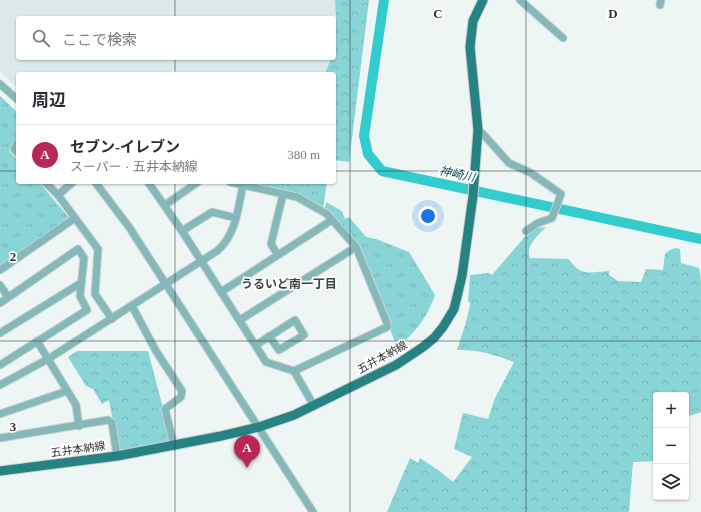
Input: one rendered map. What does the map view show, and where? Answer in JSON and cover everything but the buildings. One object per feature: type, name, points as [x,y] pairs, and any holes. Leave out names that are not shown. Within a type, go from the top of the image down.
[{"type":"main road","name":"五井本納線","points":[[0,472],[117,456],[174,446],[259,427],[314,406],[396,365],[423,347],[443,326],[454,309],[460,286],[473,196],[478,130],[470,47],[473,21],[483,0]]},
{"type":"street","points":[[520,0],[563,38]]},
{"type":"street","points":[[0,84],[16,98]]},
{"type":"street","points":[[478,130],[509,163],[531,174],[561,194],[552,218],[538,223],[526,231]]},
{"type":"street","points":[[47,184],[58,195],[98,249],[95,294],[112,319]]},
{"type":"street","points":[[58,195],[71,184]]},
{"type":"street","points":[[97,184],[129,227],[313,512]]},
{"type":"street","points":[[149,184],[165,205],[266,362],[294,371],[314,406]]},
{"type":"street","points":[[165,205],[195,184]]},
{"type":"street","points":[[236,184],[297,198],[327,214],[356,246],[387,323],[387,327],[294,371]]},
{"type":"street","points":[[0,385],[48,359],[217,251],[228,240],[236,218],[243,186]]},
{"type":"street","points":[[278,255],[271,244],[282,194]]},
{"type":"street","points":[[182,231],[212,212],[236,218]]},
{"type":"street","points":[[0,270],[75,218]]},
{"type":"street","points":[[221,292],[332,220]]},
{"type":"street","points":[[240,320],[356,246]]},
{"type":"street","points":[[0,303],[78,249],[84,258],[80,296],[87,310],[0,365]]},
{"type":"street","points":[[0,333],[81,283]]},
{"type":"street","points":[[0,285],[8,297]]},
{"type":"street","points":[[132,306],[156,351],[182,391],[181,397],[165,408],[174,446]]},
{"type":"street","points":[[256,345],[269,336],[295,320],[304,335],[278,350],[269,336]]},
{"type":"street","points":[[38,341],[76,405],[79,426]]},
{"type":"street","points":[[0,414],[67,391]]},
{"type":"street","points":[[0,438],[111,421],[117,456]]},
{"type":"shaded area","points":[[0,0],[335,0],[335,16],[16,16],[16,60],[330,60],[326,72],[176,72],[174,70],[172,72],[16,72],[16,86],[0,72]]},
{"type":"green space","points":[[335,0],[369,0],[349,162],[336,160],[336,72],[326,72],[330,60],[336,60]]},
{"type":"green space","points":[[0,96],[16,111],[16,144],[9,151],[16,158],[16,184],[41,184],[70,219],[0,269]]},
{"type":"green space","points":[[251,184],[327,184],[323,209]]},
{"type":"green space","points":[[326,202],[342,211],[345,219],[349,217],[366,237],[376,239],[409,252],[435,295],[429,310],[420,324],[404,342],[397,347],[364,263],[324,214]]},
{"type":"green space","points":[[546,227],[533,241],[529,249],[530,258],[569,259],[577,269],[581,271],[609,271],[609,275],[618,281],[641,282],[646,269],[663,270],[665,254],[675,248],[680,249],[681,263],[699,268],[701,280],[701,412],[689,416],[689,392],[653,392],[653,461],[633,462],[629,512],[387,512],[410,458],[418,463],[420,458],[453,482],[472,457],[454,449],[463,413],[488,419],[495,398],[514,362],[501,357],[472,350],[457,350],[470,305],[470,302],[468,302],[470,275],[489,273],[492,275],[529,232],[537,228]]},
{"type":"green space","points":[[77,351],[148,351],[172,442],[121,453],[118,450],[109,400],[102,404],[93,389],[86,386],[68,357]]},
{"type":"waterway","name":"神崎川","points":[[384,0],[364,136],[368,154],[382,171],[701,239]]},
{"type":"place","name":"セブン-イレブン","points":[[247,468]]},
{"type":"district","name":"うるいど南一丁目","points":[[289,284]]}]
